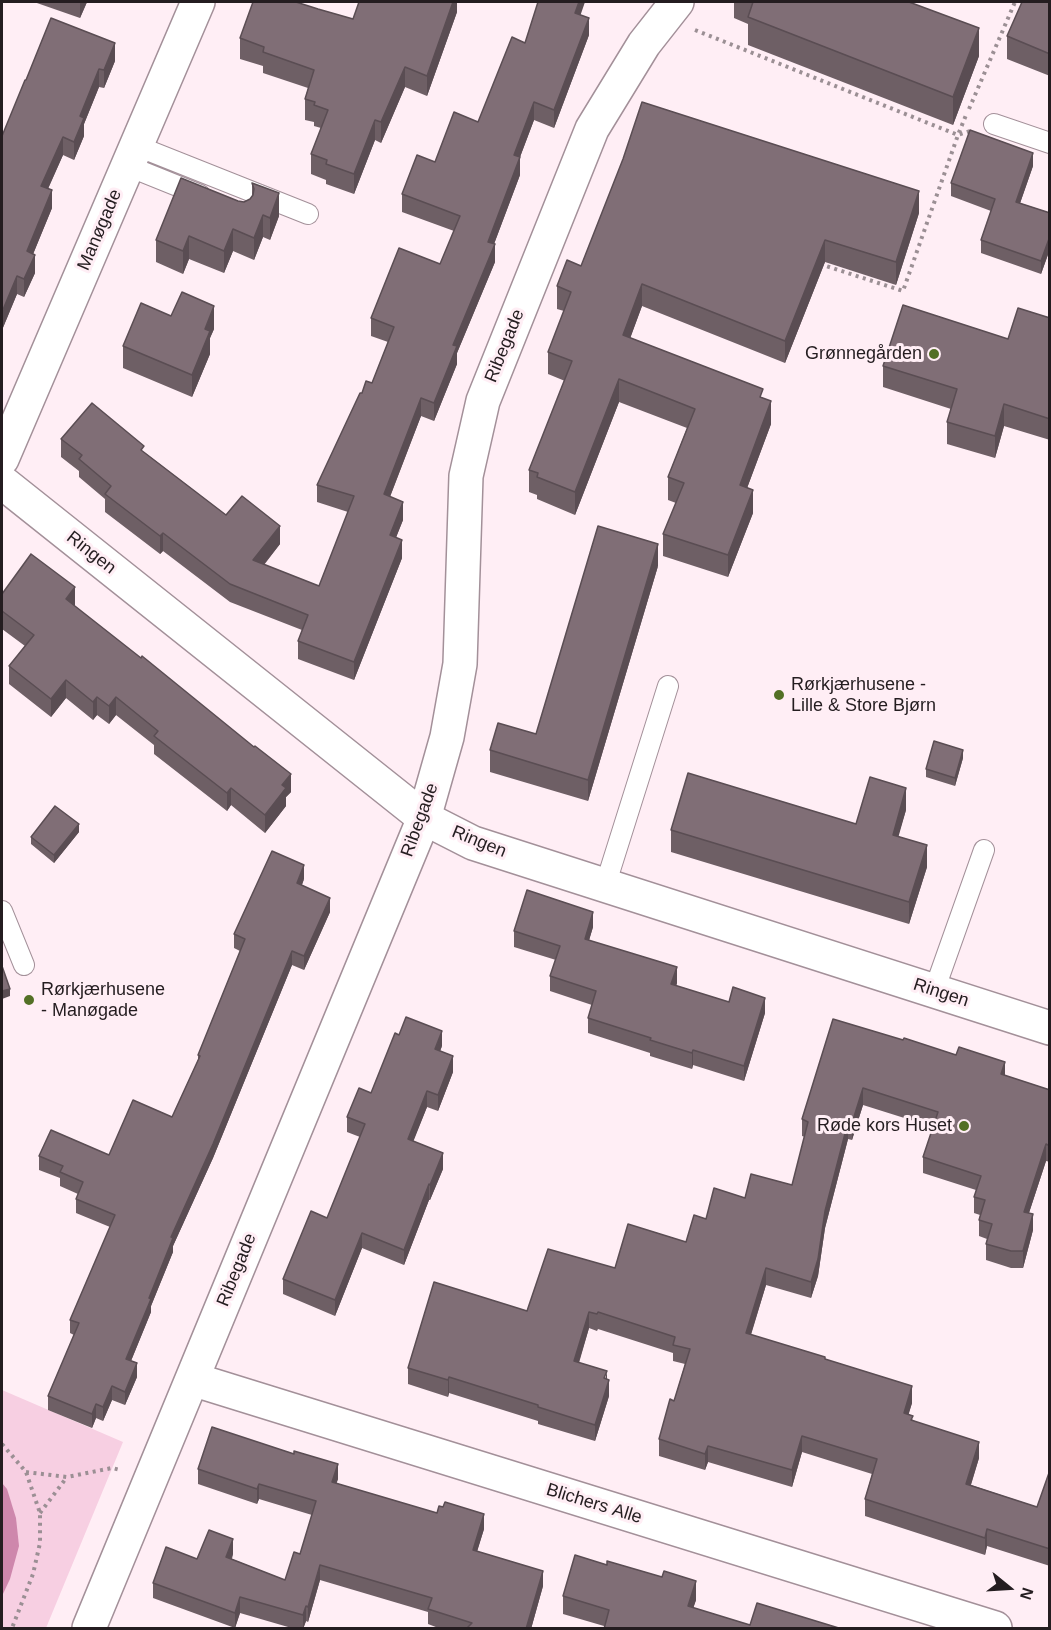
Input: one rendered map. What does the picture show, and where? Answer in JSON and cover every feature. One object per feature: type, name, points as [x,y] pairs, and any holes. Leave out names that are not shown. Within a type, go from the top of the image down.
[{"type":"street","name":"Manøgade","points":[[2,459],[198,2]]},
{"type":"street","name":"Ribegade","points":[[89,1629],[424,818],[447,736],[460,663],[466,476],[483,401],[592,129],[644,44],[671,10]]},
{"type":"street","name":"Ringen","points":[[2,482],[424,818],[473,843],[1050,1028]]},
{"type":"street","name":"Blichers Alle","points":[[192,1379],[936,1620],[995,1629]]},
{"type":"lane","points":[[994,123],[1050,143]]},
{"type":"lane","points":[[132,156],[221,204]]},
{"type":"lane","points":[[132,156],[308,214]]},
{"type":"lane","points":[[605,886],[668,686]]},
{"type":"lane","points":[[934,991],[984,850]]},
{"type":"lane","points":[[2,911],[24,965]]},
{"type":"path","points":[[815,262],[903,291],[958,135],[1015,2]]},
{"type":"path","points":[[671,10],[958,135],[994,123]]},
{"type":"path","points":[[2,1444],[26,1472],[40,1513],[40,1543],[33,1574],[12,1629]]},
{"type":"path","points":[[26,1472],[67,1477],[112,1468],[150,1481]]},
{"type":"path","points":[[40,1513],[67,1477]]},
{"type":"shaded area","points":[[2,1390],[123,1442],[46,1628],[2,1628]]},
{"type":"shaded area","points":[[2,1483],[7,1489],[16,1518],[19,1546],[10,1579],[2,1596]]},
{"type":"building","points":[[253,2],[296,2],[353,19],[359,2],[453,2],[427,76],[405,67],[381,122],[375,120],[354,174],[326,164],[327,160],[311,154],[328,110],[305,99],[314,70],[263,52],[264,47],[240,38]]},
{"type":"building","points":[[538,2],[579,2],[575,13],[589,18],[554,110],[534,102],[514,155],[520,157],[488,242],[495,244],[453,345],[457,346],[434,403],[421,398],[384,494],[403,502],[390,535],[402,540],[354,662],[298,641],[308,615],[230,584],[163,533],[160,536],[105,494],[111,486],[79,459],[82,455],[61,439],[92,403],[144,446],[141,450],[226,515],[242,496],[280,526],[253,560],[319,586],[354,496],[317,485],[366,381],[372,383],[394,327],[371,318],[399,248],[440,264],[460,216],[402,194],[417,155],[435,162],[454,112],[478,122],[512,37],[525,43]]},
{"type":"building","points":[[753,2],[909,2],[979,28],[953,97],[748,17]]},
{"type":"building","points":[[1022,2],[1050,2],[1050,54],[1007,36]]},
{"type":"building","points":[[51,18],[115,43],[104,70],[99,69],[80,116],[84,118],[74,142],[63,137],[41,186],[52,190],[27,251],[35,255],[24,279],[17,276],[2,312],[2,136]]},
{"type":"building","points":[[642,102],[919,191],[896,262],[825,240],[785,341],[642,284],[623,335],[763,389],[760,397],[771,401],[740,485],[753,490],[728,555],[663,534],[684,483],[668,477],[695,409],[619,379],[575,492],[537,477],[538,473],[529,470],[572,361],[548,352],[571,292],[557,286],[567,260],[581,266],[623,159]]},
{"type":"building","points":[[970,130],[1033,153],[1016,202],[1050,213],[1050,236],[1041,261],[981,240],[995,199],[951,183]]},
{"type":"building","points":[[181,178],[244,202],[253,195],[252,183],[279,193],[270,218],[263,215],[254,238],[233,229],[224,251],[189,236],[183,251],[156,240]]},
{"type":"building","points":[[182,292],[214,306],[205,329],[210,331],[192,375],[123,346],[141,303],[171,316]]},
{"type":"building","points":[[903,305],[1008,339],[1018,308],[1050,318],[1050,419],[1004,404],[995,436],[947,422],[957,389],[883,366]]},
{"type":"building","points":[[598,526],[658,544],[588,780],[490,750],[498,723],[536,734]]},
{"type":"building","points":[[31,554],[75,587],[66,599],[291,774],[282,785],[286,788],[265,815],[231,788],[227,793],[154,736],[158,731],[116,697],[109,706],[97,697],[93,702],[66,680],[51,699],[9,666],[34,635],[2,611],[2,594]]},
{"type":"building","points":[[934,741],[963,750],[955,778],[926,769]]},
{"type":"building","points":[[688,773],[856,824],[870,777],[906,788],[893,835],[927,845],[909,902],[671,830]]},
{"type":"building","points":[[55,806],[79,824],[54,855],[31,837]]},
{"type":"building","points":[[272,851],[304,865],[297,883],[330,898],[304,956],[292,951],[213,1144],[171,1237],[173,1238],[149,1298],[151,1299],[126,1359],[137,1363],[125,1392],[112,1386],[103,1407],[96,1404],[92,1414],[48,1396],[79,1323],[70,1320],[115,1215],[76,1199],[83,1182],[60,1172],[63,1166],[39,1156],[51,1130],[109,1155],[133,1100],[172,1117],[200,1056],[198,1055],[245,939],[234,934]]},
{"type":"building","points":[[527,890],[593,912],[585,939],[677,967],[671,984],[729,1002],[733,987],[765,998],[744,1066],[693,1050],[692,1053],[588,1018],[596,991],[550,976],[560,946],[514,931]]},
{"type":"building","points":[[2,966],[10,989],[2,991]]},
{"type":"building","points":[[406,1017],[442,1031],[435,1049],[453,1056],[438,1095],[427,1091],[408,1139],[443,1153],[404,1250],[362,1233],[335,1300],[283,1279],[311,1211],[327,1218],[365,1124],[347,1117],[359,1088],[371,1093],[395,1033],[399,1035]]},
{"type":"building","points":[[833,1019],[956,1055],[959,1047],[1005,1062],[1001,1074],[1050,1090],[1050,1146],[1046,1144],[1024,1212],[1033,1214],[1023,1251],[1011,1251],[986,1244],[992,1224],[979,1220],[985,1200],[974,1197],[981,1176],[923,1157],[938,1112],[863,1088],[852,1123],[848,1122],[825,1211],[818,1259],[811,1282],[766,1268],[746,1333],[912,1386],[904,1413],[913,1416],[911,1420],[979,1442],[966,1484],[1037,1507],[1050,1470],[1050,1549],[987,1529],[985,1538],[865,1499],[877,1459],[802,1436],[792,1470],[708,1446],[705,1454],[659,1439],[670,1399],[674,1401],[690,1349],[673,1345],[675,1337],[598,1312],[597,1314],[589,1312],[574,1361],[607,1371],[604,1378],[609,1380],[595,1425],[449,1377],[448,1380],[408,1368],[434,1282],[527,1311],[548,1249],[615,1268],[628,1224],[686,1242],[694,1215],[706,1219],[714,1188],[745,1198],[751,1174],[792,1185],[808,1122],[802,1119]]},
{"type":"building","points":[[212,1427],[294,1454],[294,1451],[338,1464],[332,1482],[437,1513],[439,1506],[443,1507],[445,1502],[484,1514],[473,1550],[543,1571],[526,1629],[466,1629],[472,1623],[428,1609],[432,1598],[320,1565],[308,1607],[306,1606],[303,1615],[240,1597],[235,1613],[153,1583],[166,1547],[197,1559],[209,1530],[233,1539],[226,1557],[285,1580],[294,1552],[300,1554],[316,1501],[259,1484],[257,1489],[198,1469]]},
{"type":"building","points":[[575,1555],[607,1565],[607,1561],[662,1577],[664,1571],[696,1581],[688,1606],[750,1625],[757,1603],[842,1629],[604,1629],[609,1610],[563,1596]]},
{"type":"place","name":"Grønnegården","points":[[934,354]]},
{"type":"place","name":"Rørkjærhusene - Lille & Store Bjørn","points":[[779,695]]},
{"type":"place","name":"Rørkjærhusene - Manøgade","points":[[29,1000]]},
{"type":"place","name":"Røde kors Huset","points":[[964,1126]]}]
